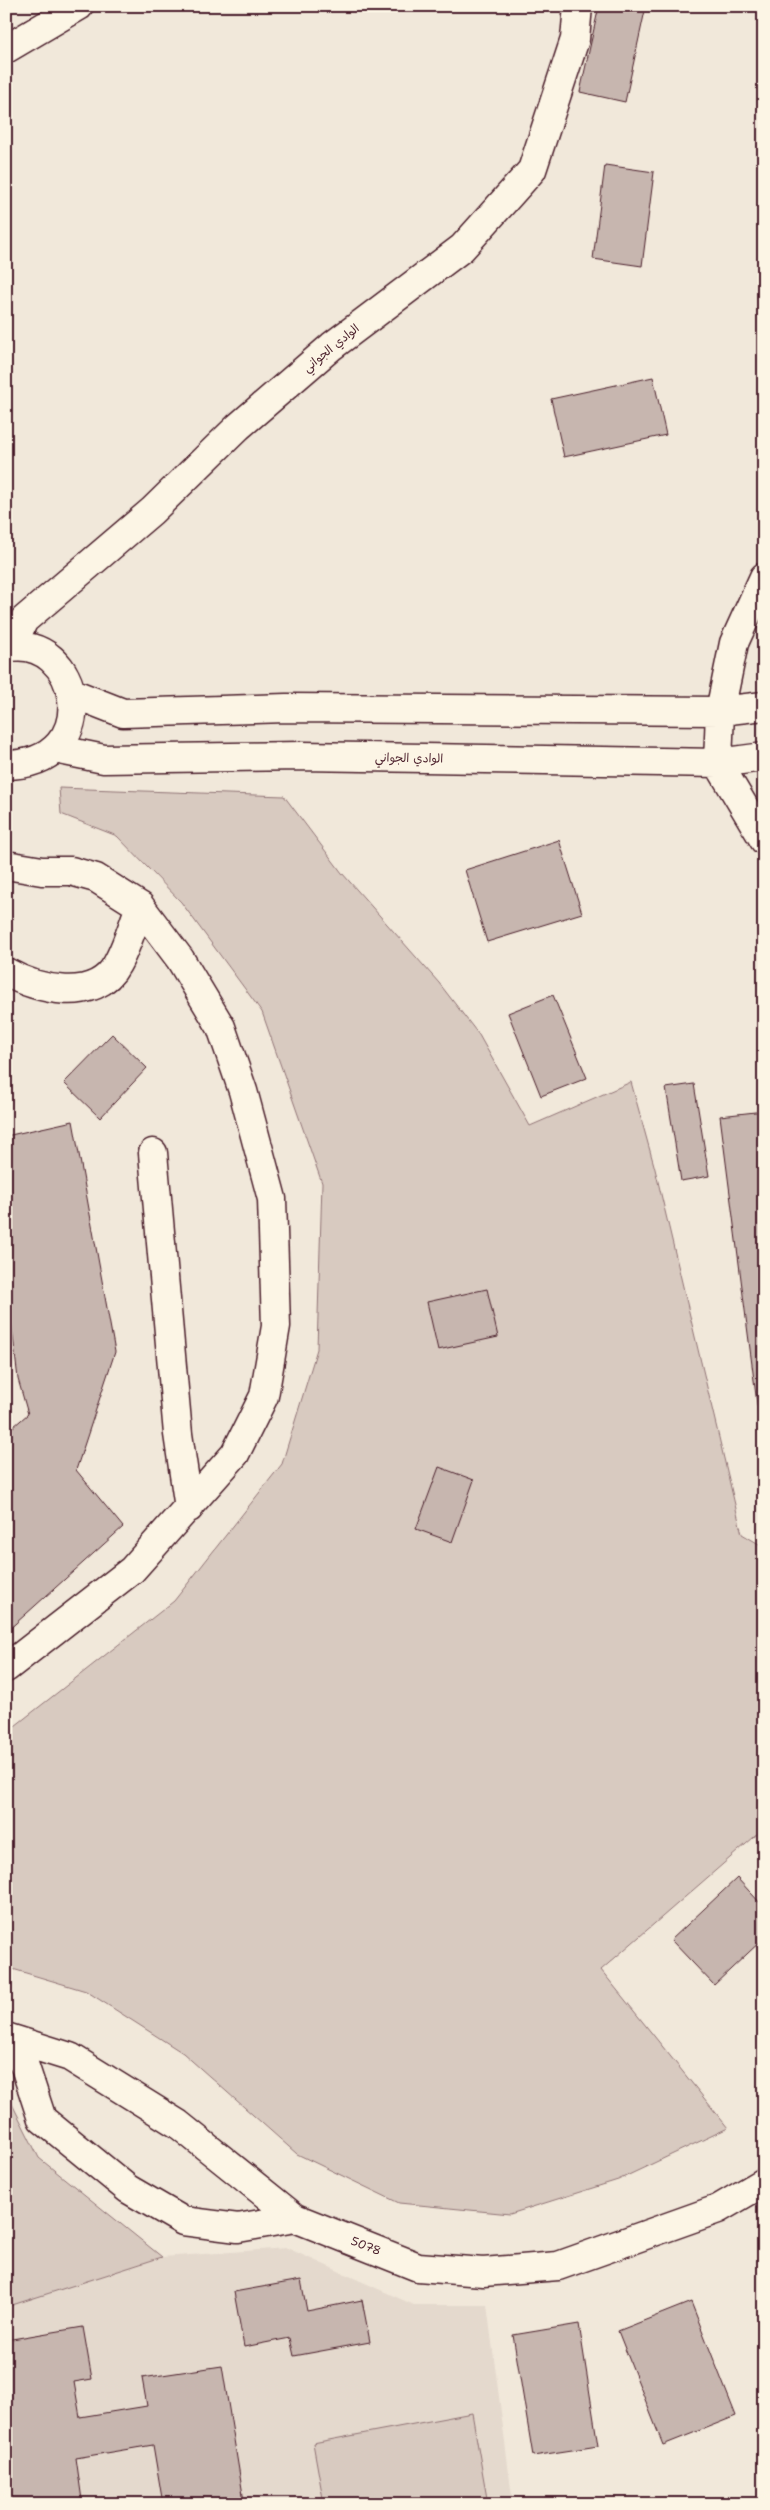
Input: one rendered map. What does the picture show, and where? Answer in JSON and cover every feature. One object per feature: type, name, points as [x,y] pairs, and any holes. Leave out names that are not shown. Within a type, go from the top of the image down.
[{"type":"street","points":[[6,49],[78,6]]},
{"type":"street","name":"الوادي الجواني","points":[[9,648],[24,620],[152,512],[238,427],[332,346],[462,248],[532,170],[575,39],[578,6]]},
{"type":"street","points":[[763,837],[718,762],[720,711],[734,643],[764,577]]},
{"type":"street","points":[[6,765],[24,765],[41,759],[55,749],[65,737],[71,723],[74,708],[72,693],[66,678],[50,659],[27,648],[9,648]]},
{"type":"street","points":[[72,693],[123,714],[286,708],[720,711],[764,706]]},
{"type":"street","name":"الوادي الجواني","points":[[55,749],[104,759],[302,756],[718,762],[764,757]]},
{"type":"street","points":[[6,866],[42,871],[72,871],[96,878],[140,906],[180,959],[221,1027],[243,1091],[272,1199],[276,1326],[264,1396],[235,1454],[132,1570],[6,1668]]},
{"type":"street","points":[[6,972],[21,980],[52,989],[82,990],[100,981],[117,965],[140,906]]},
{"type":"street","points":[[153,1154],[178,1434],[189,1508]]},
{"type":"street","points":[[8,2038],[25,2067],[42,2119],[128,2188],[183,2220],[238,2228],[294,2218]]},
{"type":"street","name":"5078","points":[[8,2038],[70,2057],[170,2119],[294,2218],[418,2267],[483,2272],[558,2266],[718,2210],[764,2182]]},
{"type":"shaded area","points":[[59,788],[284,796],[342,873],[439,983],[479,1035],[530,1126],[631,1082],[655,1169],[742,1534],[764,1547],[764,1833],[761,1831],[601,1970],[728,2128],[618,2180],[510,2214],[399,2203],[297,2154],[183,2053],[86,1991],[6,1967],[6,1733],[174,1601],[282,1464],[317,1349],[322,1183],[262,1012],[181,902],[117,836],[61,814]]},
{"type":"shaded area","points":[[6,2092],[39,2158],[162,2257],[6,2307]]},
{"type":"shaded area","points":[[287,2248],[414,2305],[487,2305],[513,2504],[6,2504],[6,2307],[162,2257]]},
{"type":"shaded area","points":[[472,2413],[488,2504],[324,2504],[313,2443]]},
{"type":"building","points":[[599,6],[646,6],[625,102],[580,92]]},
{"type":"building","points":[[605,165],[654,172],[642,266],[593,259]]},
{"type":"building","points":[[653,377],[666,435],[564,457],[551,399]]},
{"type":"building","points":[[559,840],[582,913],[487,942],[465,870]]},
{"type":"building","points":[[553,995],[587,1078],[541,1096],[508,1013]]},
{"type":"building","points":[[112,1034],[147,1068],[100,1118],[64,1083]]},
{"type":"building","points":[[694,1084],[709,1176],[681,1181],[666,1088]]},
{"type":"building","points":[[764,1111],[764,1458],[720,1116]]},
{"type":"building","points":[[73,1121],[115,1352],[76,1470],[123,1527],[6,1632],[6,1433],[28,1414],[18,1379],[6,1277],[6,1136]]},
{"type":"building","points":[[487,1289],[498,1337],[438,1350],[427,1302]]},
{"type":"building","points":[[439,1467],[474,1480],[452,1542],[416,1529]]},
{"type":"building","points":[[737,1878],[764,1907],[764,1938],[714,1985],[671,1940]]},
{"type":"building","points":[[301,2280],[307,2311],[362,2300],[370,2342],[294,2356],[290,2338],[244,2347],[234,2292]]},
{"type":"building","points":[[691,2302],[736,2416],[663,2445],[618,2331]]},
{"type":"building","points":[[579,2324],[598,2446],[533,2456],[513,2335]]},
{"type":"building","points":[[83,2327],[92,2379],[74,2382],[80,2417],[147,2406],[142,2378],[222,2366],[244,2501],[231,2504],[163,2504],[153,2445],[76,2458],[82,2500],[59,2504],[6,2504],[6,2393],[9,2393],[6,2375],[6,2340]]}]
